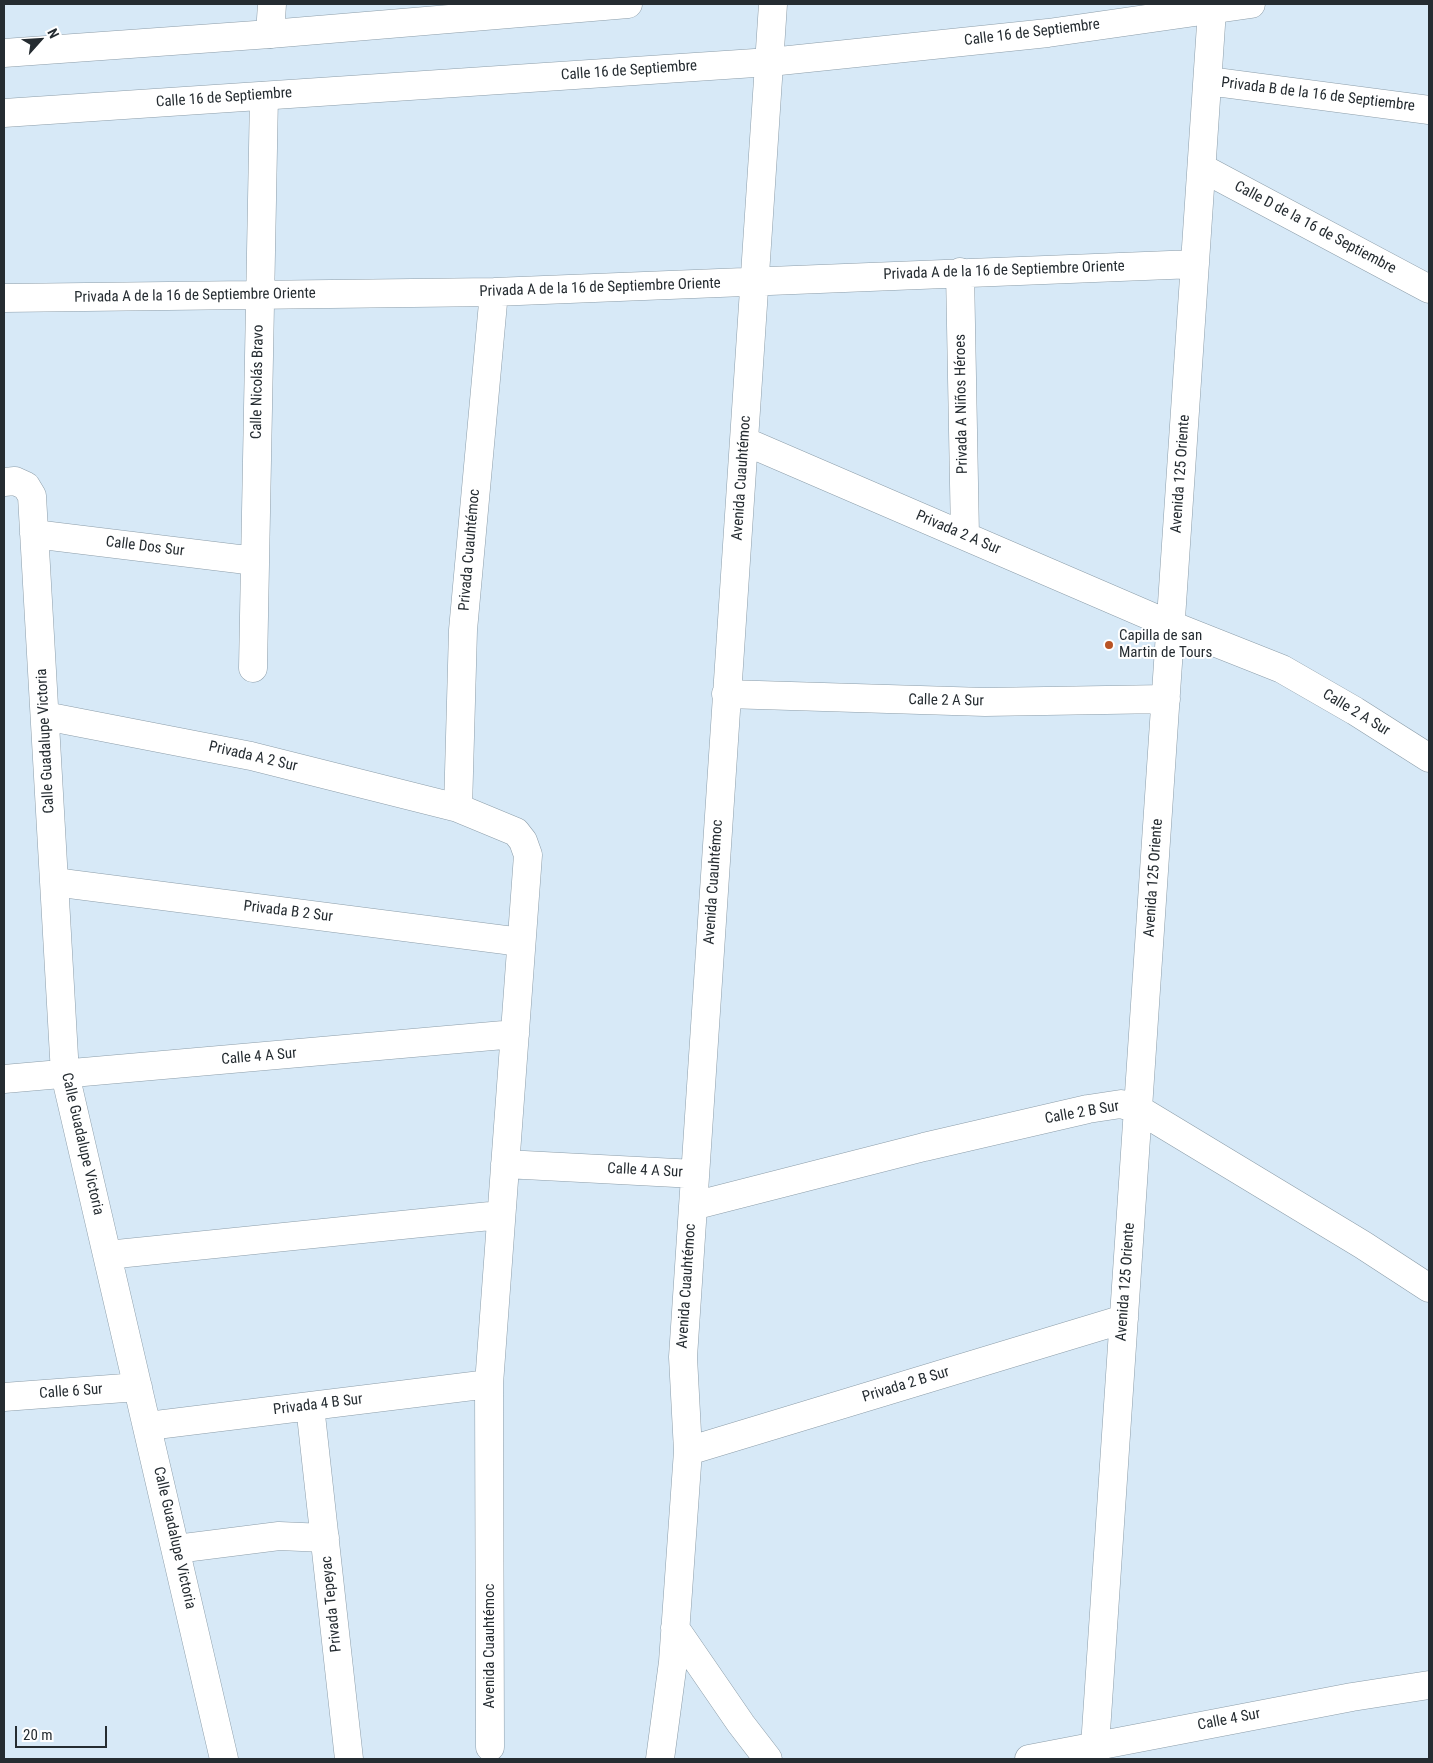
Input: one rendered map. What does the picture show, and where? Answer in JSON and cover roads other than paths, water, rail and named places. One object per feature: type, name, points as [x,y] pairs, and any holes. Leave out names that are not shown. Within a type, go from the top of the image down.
[{"type":"street","points":[[270,34],[272,4]]},
{"type":"street","points":[[4,53],[270,34],[628,4]]},
{"type":"street","name":"Avenida Cuauhtémoc","points":[[660,1759],[672,1662],[688,1451],[683,1357],[773,4]]},
{"type":"street","name":"Calle 16 de Septiembre","points":[[4,113],[770,62],[1048,32],[1251,4]]},
{"type":"street","name":"Avenida 125 Oriente","points":[[1095,1746],[1212,10]]},
{"type":"street","name":"Privada B de la 16 de Septiembre","points":[[1208,80],[1429,110]]},
{"type":"street","name":"Calle Nicolás Bravo","points":[[252,668],[264,96]]},
{"type":"street","name":"Calle D de la 16 de Septiembre","points":[[1202,168],[1429,289]]},
{"type":"street","name":"Privada A de la 16 de Septiembre Oriente","points":[[4,298],[494,292],[1195,264]]},
{"type":"street","name":"Privada A Niños Héroes","points":[[960,272],[965,536]]},
{"type":"street","name":"Privada Cuauhtémoc","points":[[458,808],[462,630],[494,292]]},
{"type":"street","name":"Privada 2 A Sur","points":[[744,441],[1170,625]]},
{"type":"street","name":"Calle Guadalupe Victoria","points":[[15,484],[32,496],[65,1074],[224,1759]]},
{"type":"street","name":"Calle Dos Sur","points":[[34,534],[255,561]]},
{"type":"street","name":"Calle 2 A Sur","points":[[1170,625],[1282,669],[1355,710],[1429,758]]},
{"type":"street","name":"Calle 2 A Sur","points":[[726,694],[985,702],[1166,698]]},
{"type":"street","name":"Privada A 2 Sur","points":[[45,716],[252,756],[458,808]]},
{"type":"street","name":"Avenida Cuauhtémoc","points":[[458,808],[516,832],[523,841],[528,855],[489,1384],[490,1747]]},
{"type":"street","name":"Privada B 2 Sur","points":[[54,882],[521,942]]},
{"type":"street","name":"Calle 4 A Sur","points":[[4,1079],[515,1034]]},
{"type":"street","name":"Calle 2 B Sur","points":[[693,1206],[924,1147],[1088,1109],[1121,1104],[1138,1109],[1363,1245],[1429,1288]]},
{"type":"street","name":"Calle 4 A Sur","points":[[505,1164],[695,1174]]},
{"type":"street","points":[[107,1255],[500,1215]]},
{"type":"street","name":"Privada 2 B Sur","points":[[688,1451],[1124,1319]]},
{"type":"street","name":"Privada 4 B Sur","points":[[148,1426],[489,1384]]},
{"type":"street","name":"Calle 6 Sur","points":[[4,1397],[138,1387]]},
{"type":"street","points":[[310,1406],[325,1538]]},
{"type":"street","name":"Privada Tepeyac","points":[[176,1549],[279,1536],[325,1538],[349,1759]]},
{"type":"street","points":[[675,1628],[741,1724],[768,1759]]},
{"type":"street","name":"Calle 4 Sur","points":[[1029,1759],[1352,1697],[1429,1685]]},
{"type":"place","name":"Capilla de san Martin de Tours","points":[[1109,645]]}]
